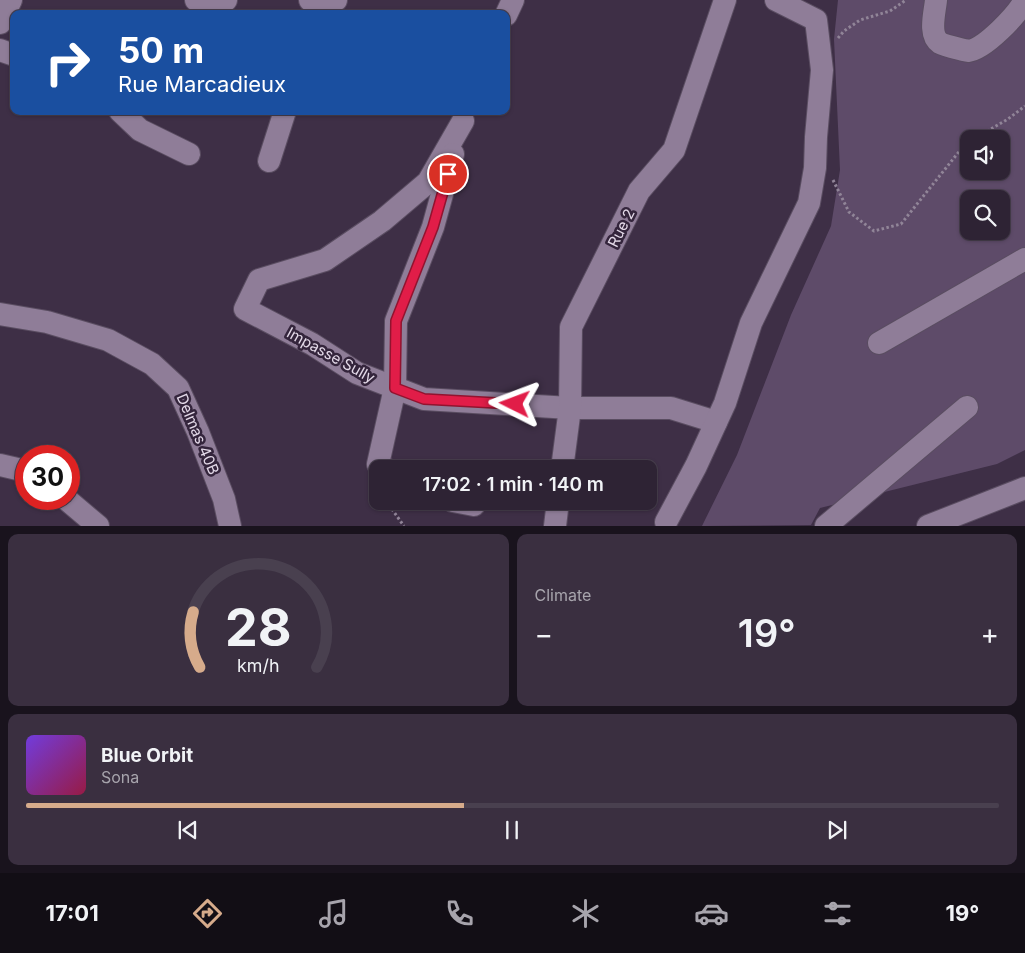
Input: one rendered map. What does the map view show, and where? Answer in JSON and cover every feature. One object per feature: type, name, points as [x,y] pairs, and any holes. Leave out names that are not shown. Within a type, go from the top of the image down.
[{"type":"street","points":[[0,23],[12,0]]},
{"type":"street","points":[[196,0],[204,5],[217,6],[226,0]]},
{"type":"street","name":"Rue 2","points":[[563,460],[570,408],[571,327],[639,192],[674,150],[725,0]]},
{"type":"street","points":[[666,522],[696,466],[725,404],[751,323],[809,203],[815,168],[822,70],[816,20],[776,0]]},
{"type":"street","points":[[936,0],[933,28],[935,37],[940,43],[968,50],[984,44],[1006,23],[1025,0]]},
{"type":"street","points":[[124,115],[140,130],[189,154]]},
{"type":"street","points":[[269,161],[283,115]]},
{"type":"street","points":[[379,460],[395,388],[396,321],[433,227],[464,116]]},
{"type":"street","name":"Impasse Sully","points":[[464,116],[428,182],[389,215],[325,260],[259,280],[245,308],[312,344],[357,373],[424,399],[570,408],[671,408],[716,422]]},
{"type":"street","points":[[879,342],[1025,259]]},
{"type":"street","name":"Delmas 40B","points":[[0,314],[47,322],[108,340],[152,364],[172,382],[178,388],[198,432],[224,499],[230,526]]},
{"type":"street","points":[[826,526],[967,407]]},
{"type":"street","points":[[0,465],[15,468]]},
{"type":"street","points":[[928,526],[1020,496]]},
{"type":"street","points":[[79,510],[98,526]]},
{"type":"street","points":[[555,526],[557,510]]},
{"type":"path","points":[[833,43],[844,31],[860,20],[890,11],[906,0]]},
{"type":"path","points":[[989,130],[1025,106]]},
{"type":"path","points":[[831,176],[848,212],[874,231],[901,224],[960,150]]},
{"type":"path","points":[[392,510],[404,526]]},
{"type":"shaded area","points":[[838,0],[1025,0],[1025,450],[997,464],[820,508],[811,525],[702,526],[737,455],[791,315],[831,226],[840,170],[834,39]]},
{"type":"route","points":[[448,174],[433,227],[396,321],[395,388],[424,399],[515,404]]}]
